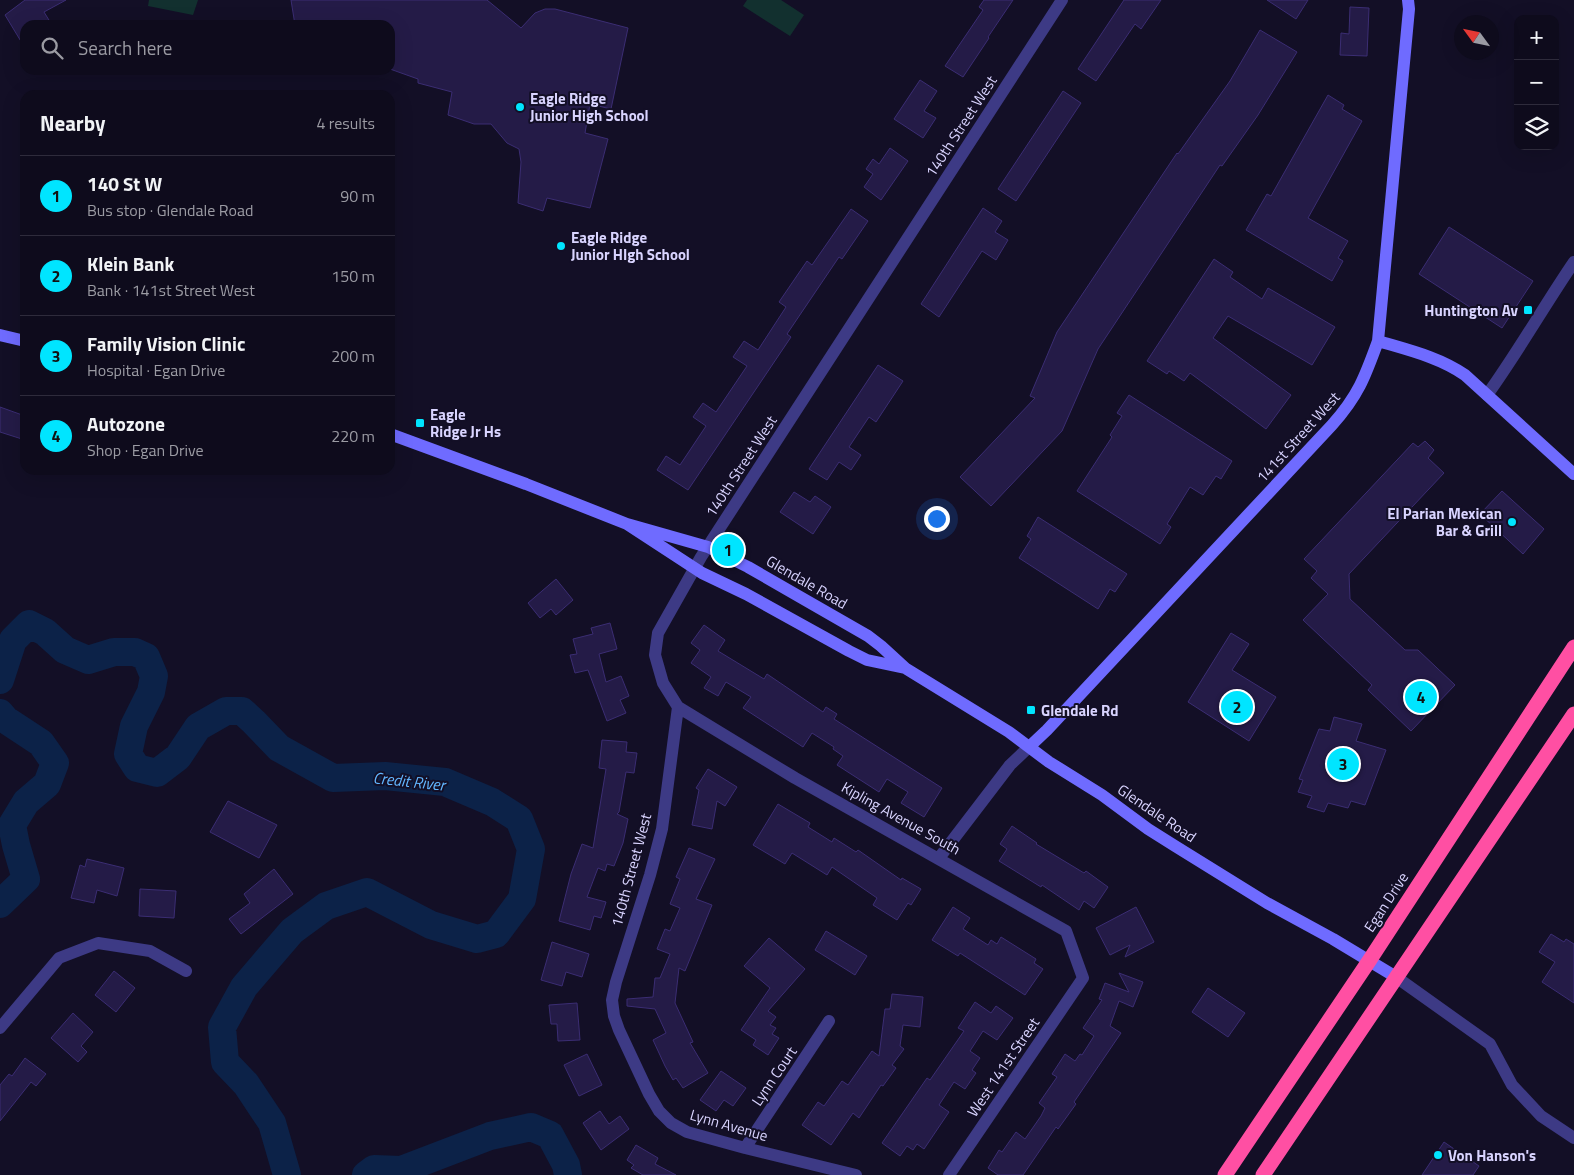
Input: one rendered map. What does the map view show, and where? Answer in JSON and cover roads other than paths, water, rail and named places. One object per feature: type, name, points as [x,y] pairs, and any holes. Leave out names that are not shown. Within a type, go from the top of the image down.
[{"type":"highway","name":"Egan Drive","points":[[1225,1175],[1369,961],[1574,647]]},
{"type":"highway","points":[[1530,780],[1574,703]]},
{"type":"highway","points":[[1263,1175],[1574,714]]},
{"type":"main road","name":"141st Street West","points":[[1029,747],[1337,419],[1360,389],[1378,341],[1409,9],[1408,0]]},
{"type":"main road","points":[[0,335],[20,341]]},
{"type":"main road","points":[[1378,341],[1452,365],[1488,395],[1574,474]]},
{"type":"main road","name":"Glendale Road","points":[[395,436],[526,484],[627,524],[708,547],[756,571],[868,636],[905,668],[954,697],[1049,762],[1102,795],[1168,842],[1267,903],[1333,938],[1396,978]]},
{"type":"main road","name":"Glendale Road","points":[[627,524],[695,568],[855,654],[867,660],[905,668]]},
{"type":"street","name":"140th Street West","points":[[612,1000],[662,829],[678,707],[663,683],[655,655],[658,633],[708,547],[1062,0]]},
{"type":"street","points":[[1488,395],[1510,363],[1534,321],[1574,262]]},
{"type":"street","name":"Kipling Avenue South","points":[[678,707],[795,778],[1066,931],[1083,978]]},
{"type":"street","points":[[939,858],[1010,765],[1029,747]]},
{"type":"street","points":[[0,1028],[59,958],[98,943],[150,951],[186,971]]},
{"type":"street","name":"West 141st Street","points":[[949,1175],[1083,978]]},
{"type":"street","points":[[1396,978],[1490,1044],[1512,1085],[1541,1116],[1574,1138]]},
{"type":"street","name":"Lynn Avenue","points":[[612,1000],[614,1016],[619,1030],[649,1094],[659,1111],[671,1124],[686,1132],[856,1175]]},
{"type":"street","name":"Lynn Court","points":[[745,1148],[830,1022]]},
{"type":"waterway","name":"Credit River","points":[[0,680],[13,640],[29,624],[45,632],[65,650],[88,660],[114,652],[135,652],[146,657],[154,676],[151,692],[134,726],[128,754],[137,768],[157,773],[178,757],[198,727],[226,711],[242,711],[279,748],[333,778],[385,776],[445,782],[492,802],[519,819],[531,849],[522,899],[496,934],[477,939],[431,925],[367,892],[326,906],[292,931],[244,987],[222,1027],[225,1062],[246,1084],[272,1123],[287,1175]]},
{"type":"waterway","name":"Credit River","points":[[0,713],[6,720],[41,743],[55,763],[47,784],[26,802],[12,825],[26,879],[0,904]]},
{"type":"waterway","name":"Credit River","points":[[366,1175],[374,1169],[401,1170],[490,1136],[531,1127],[550,1135],[566,1165],[568,1175]]},
{"type":"place","name":"Eagle Ridge Junior High School","points":[[520,107]]},
{"type":"place","name":"Eagle Ridge Junior HIgh School","points":[[561,246]]},
{"type":"place","name":"Huntington Av","points":[[1528,310]]},
{"type":"place","name":"Eagle Ridge Jr Hs","points":[[420,423]]},
{"type":"place","name":"El Parian Mexican Bar & Grill","points":[[1512,522]]},
{"type":"place","name":"140 St W","points":[[728,550]]},
{"type":"place","name":"Autozone","points":[[1421,697]]},
{"type":"place","name":"Klein Bank","points":[[1237,707]]},
{"type":"place","name":"Glendale Rd","points":[[1031,710]]},
{"type":"place","name":"Family Vision Clinic","points":[[1343,764]]},
{"type":"place","name":"Von Hanson's","points":[[1438,1155]]}]
